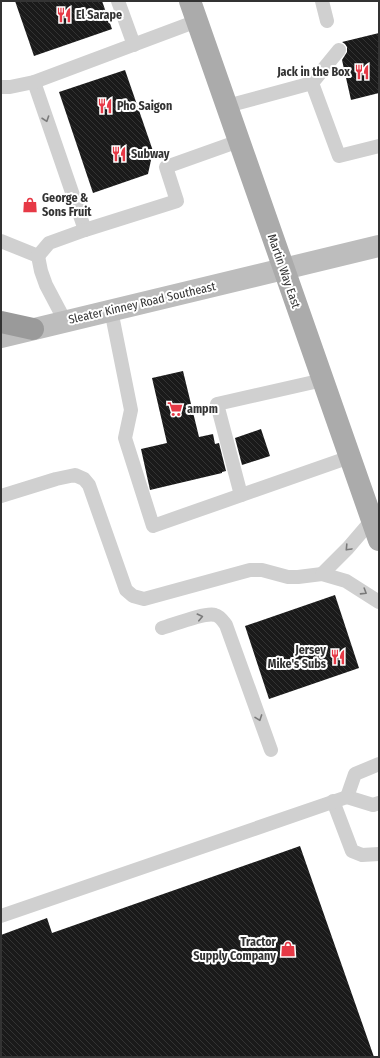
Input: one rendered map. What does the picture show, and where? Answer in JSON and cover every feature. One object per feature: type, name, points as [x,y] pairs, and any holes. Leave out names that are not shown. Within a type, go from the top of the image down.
[{"type":"highway","points":[[1,322],[33,329]]},
{"type":"main road","name":"Martin Way East","points":[[190,1],[350,458],[377,526]]},
{"type":"main road","name":"Sleater Kinney Road Southeast","points":[[1,337],[379,246]]},
{"type":"lane","points":[[118,1],[134,45]]},
{"type":"lane","points":[[322,1],[327,21]]},
{"type":"lane","points":[[1,87],[10,87],[34,82],[197,21]]},
{"type":"lane","points":[[227,106],[312,83],[339,50]]},
{"type":"lane","points":[[34,82],[85,230]]},
{"type":"lane","points":[[312,83],[339,156],[379,146]]},
{"type":"lane","points":[[38,256],[49,243],[85,230],[178,202],[166,167],[239,141]]},
{"type":"lane","points":[[1,241],[38,256]]},
{"type":"lane","points":[[38,256],[41,272],[46,285],[65,321]]},
{"type":"lane","points":[[111,310],[131,410],[125,438],[153,526],[350,458]]},
{"type":"lane","points":[[241,495],[217,404],[323,380]]},
{"type":"lane","points":[[1,496],[56,479],[75,476],[84,479],[89,485],[126,590],[133,596],[144,599],[250,570],[262,570],[288,577],[322,574],[346,581],[379,602]]},
{"type":"lane","points":[[322,574],[348,548],[377,526]]},
{"type":"lane","points":[[162,628],[200,616],[214,614],[221,618],[226,625],[271,750]]},
{"type":"lane","points":[[347,797],[355,774],[379,764]]},
{"type":"lane","points":[[1,916],[333,801],[347,797],[373,805],[379,803]]},
{"type":"lane","points":[[333,801],[352,851],[362,855],[379,854]]},
{"type":"building","name":"El Sarape","points":[[15,1],[102,1],[112,29],[34,56]]},
{"type":"building","name":"Jack in the Box","points":[[379,33],[379,93],[351,100],[342,60],[347,52],[347,47],[342,42]]},
{"type":"building","points":[[125,70],[153,151],[148,174],[93,193],[59,92]]},
{"type":"building","points":[[183,371],[199,437],[213,434],[215,444],[219,443],[226,471],[150,490],[141,449],[167,443],[152,378]]},
{"type":"building","points":[[261,429],[270,456],[242,465],[235,438]]},
{"type":"building","points":[[335,595],[359,668],[269,699],[245,626]]},
{"type":"building","points":[[300,846],[374,1057],[1,1057],[1,935],[47,918],[52,933]]},
{"type":"place","name":"El Sarape","points":[[64,15]]},
{"type":"place","name":"Jack in the Box","points":[[362,72]]},
{"type":"place","name":"Pho Saigon","points":[[105,106]]},
{"type":"place","name":"Subway","points":[[119,154]]},
{"type":"place","name":"George & Sons Fruit","points":[[30,205]]},
{"type":"place","name":"ampm","points":[[175,409]]},
{"type":"place","name":"Jersey Mike's Subs","points":[[338,657]]},
{"type":"place","name":"Tractor Supply Company","points":[[288,949]]}]
